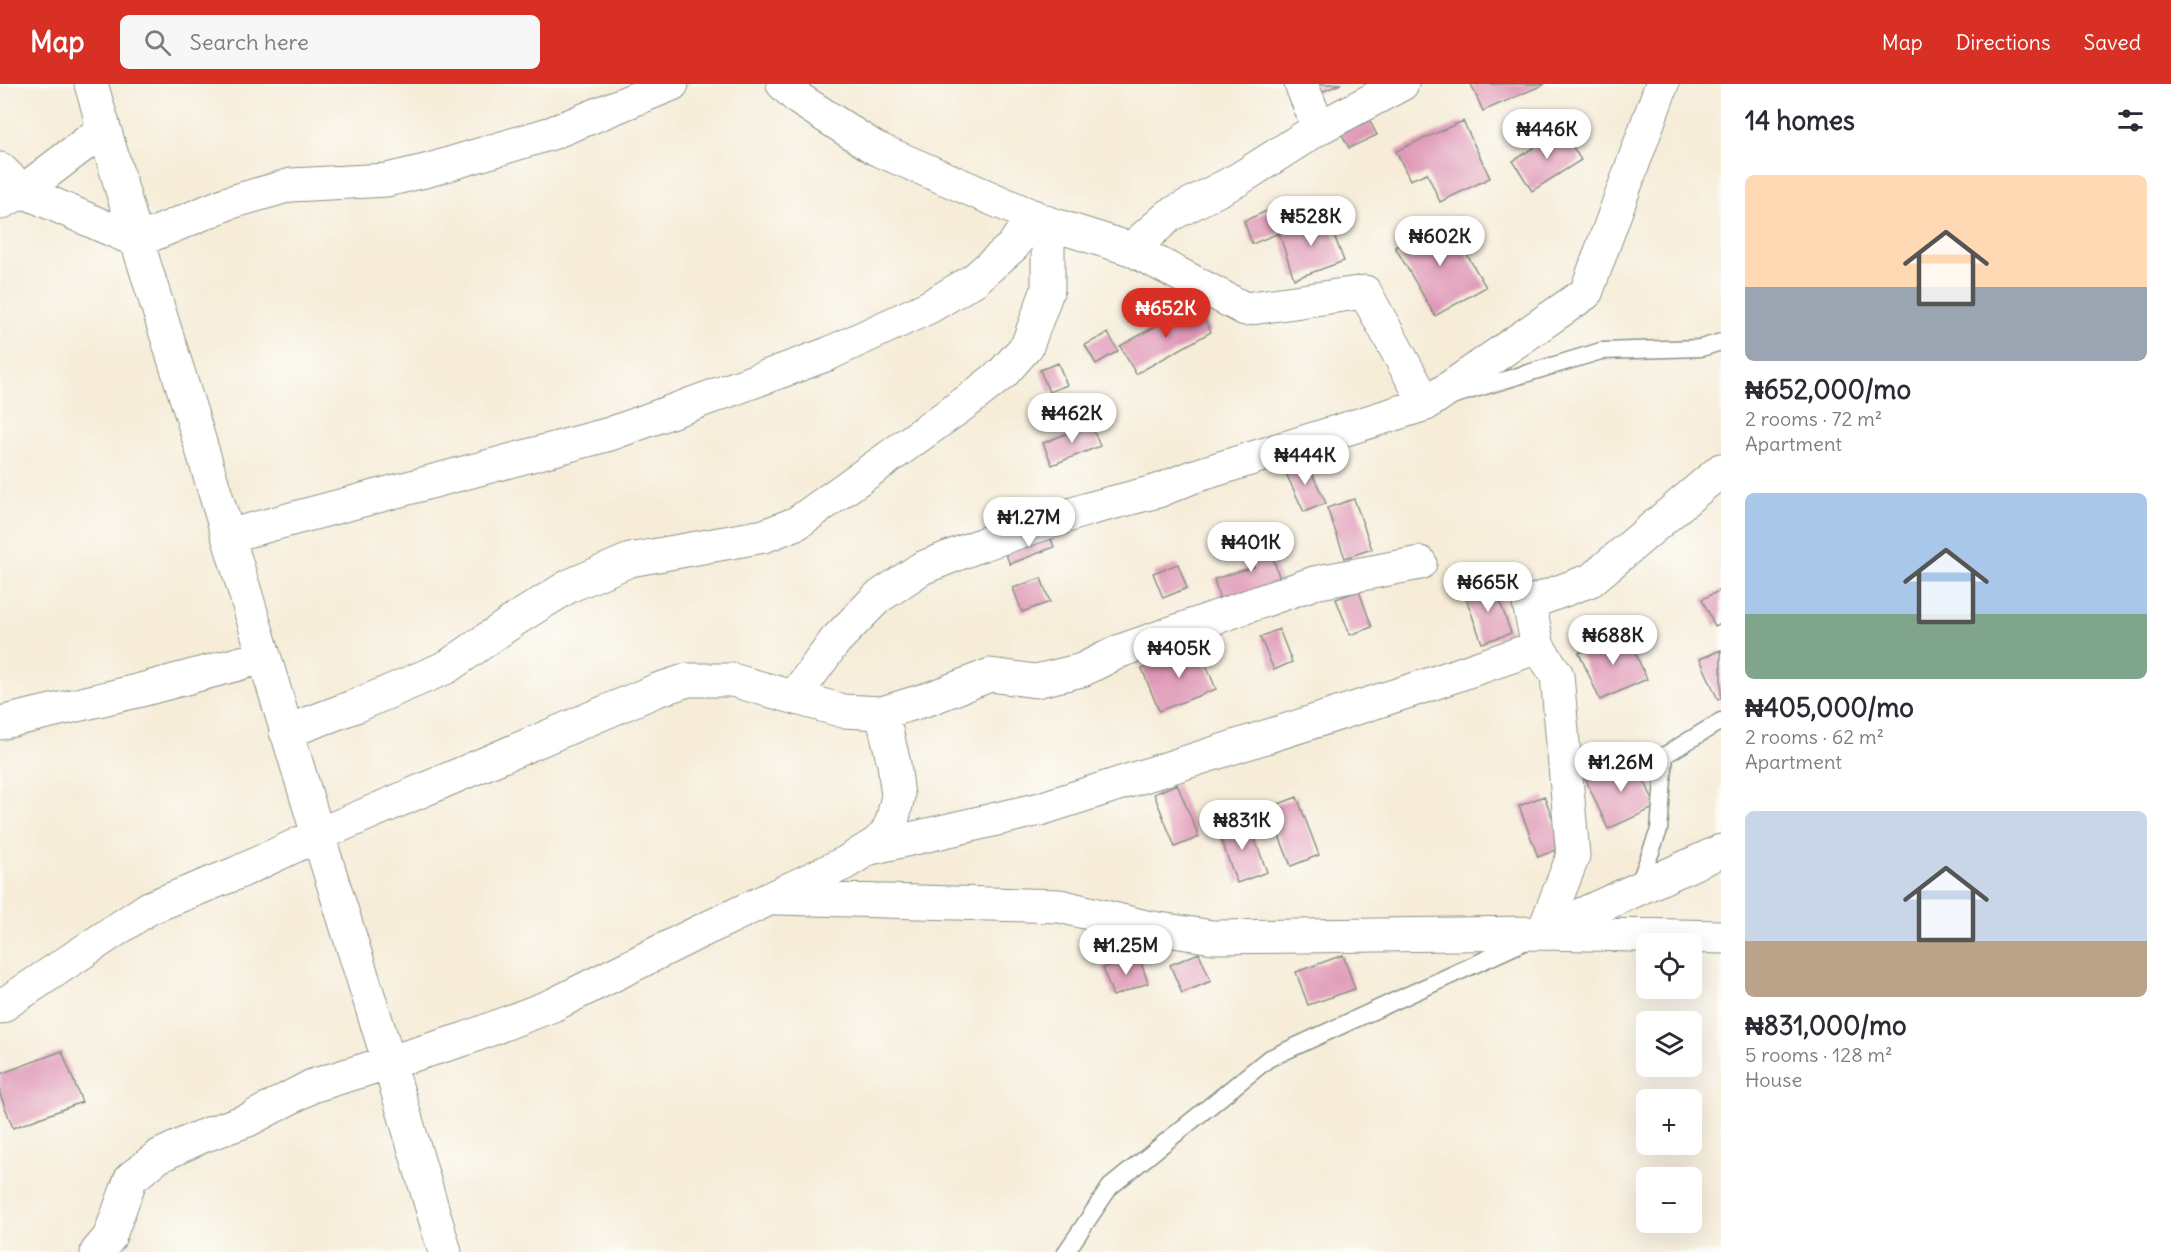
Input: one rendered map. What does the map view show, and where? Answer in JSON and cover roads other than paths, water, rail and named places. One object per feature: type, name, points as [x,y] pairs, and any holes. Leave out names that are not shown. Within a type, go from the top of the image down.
[{"type":"street","points":[[91,84],[445,1252]]},
{"type":"street","points":[[8,188],[137,241],[228,203],[291,185],[387,180],[429,170],[552,133],[672,84]]},
{"type":"street","points":[[783,84],[799,99],[875,148],[1041,219],[1131,249],[1245,309],[1365,292],[1426,404]]},
{"type":"street","points":[[1301,84],[1319,128]]},
{"type":"street","points":[[1131,249],[1170,215],[1239,180],[1319,128],[1401,84]]},
{"type":"street","points":[[794,697],[835,641],[878,598],[922,568],[983,544],[1088,509],[1158,491],[1192,477],[1426,404],[1586,293],[1662,84]]},
{"type":"street","points":[[8,188],[104,129]]},
{"type":"street","points":[[228,536],[610,434],[828,354],[929,307],[974,280],[1041,219]]},
{"type":"street","points":[[286,732],[447,667],[516,618],[569,586],[630,560],[764,536],[797,523],[969,400],[1003,373],[1027,346],[1048,289],[1041,219]]},
{"type":"street","points":[[1543,933],[1573,856],[1557,675],[1538,647],[1529,603],[1591,580],[1715,481]]},
{"type":"street","points":[[0,1007],[149,908],[237,873],[657,690],[688,680],[732,680],[843,711],[882,713],[931,698],[990,675],[1036,681],[1082,670],[1120,651],[1314,583],[1420,563]]},
{"type":"street","points":[[871,848],[1040,809],[1422,687],[1538,647]]},
{"type":"street","points":[[0,723],[137,691],[264,657]]},
{"type":"street","points":[[97,1252],[109,1238],[131,1178],[159,1156],[200,1137],[248,1120],[312,1086],[465,1039],[554,1005],[697,933],[845,863],[871,848],[886,834],[892,822],[898,796],[894,764],[882,713]]},
{"type":"street","points":[[1543,933],[1721,851]]},
{"type":"street","points":[[774,897],[1060,906],[1146,927],[1214,937],[1543,933],[1721,937]]},
{"type":"lane","points":[[1426,404],[1601,351],[1701,348],[1721,342]]},
{"type":"lane","points":[[1637,890],[1659,830],[1665,755],[1721,721]]},
{"type":"lane","points":[[1066,1252],[1110,1187],[1268,1059],[1543,933]]}]
